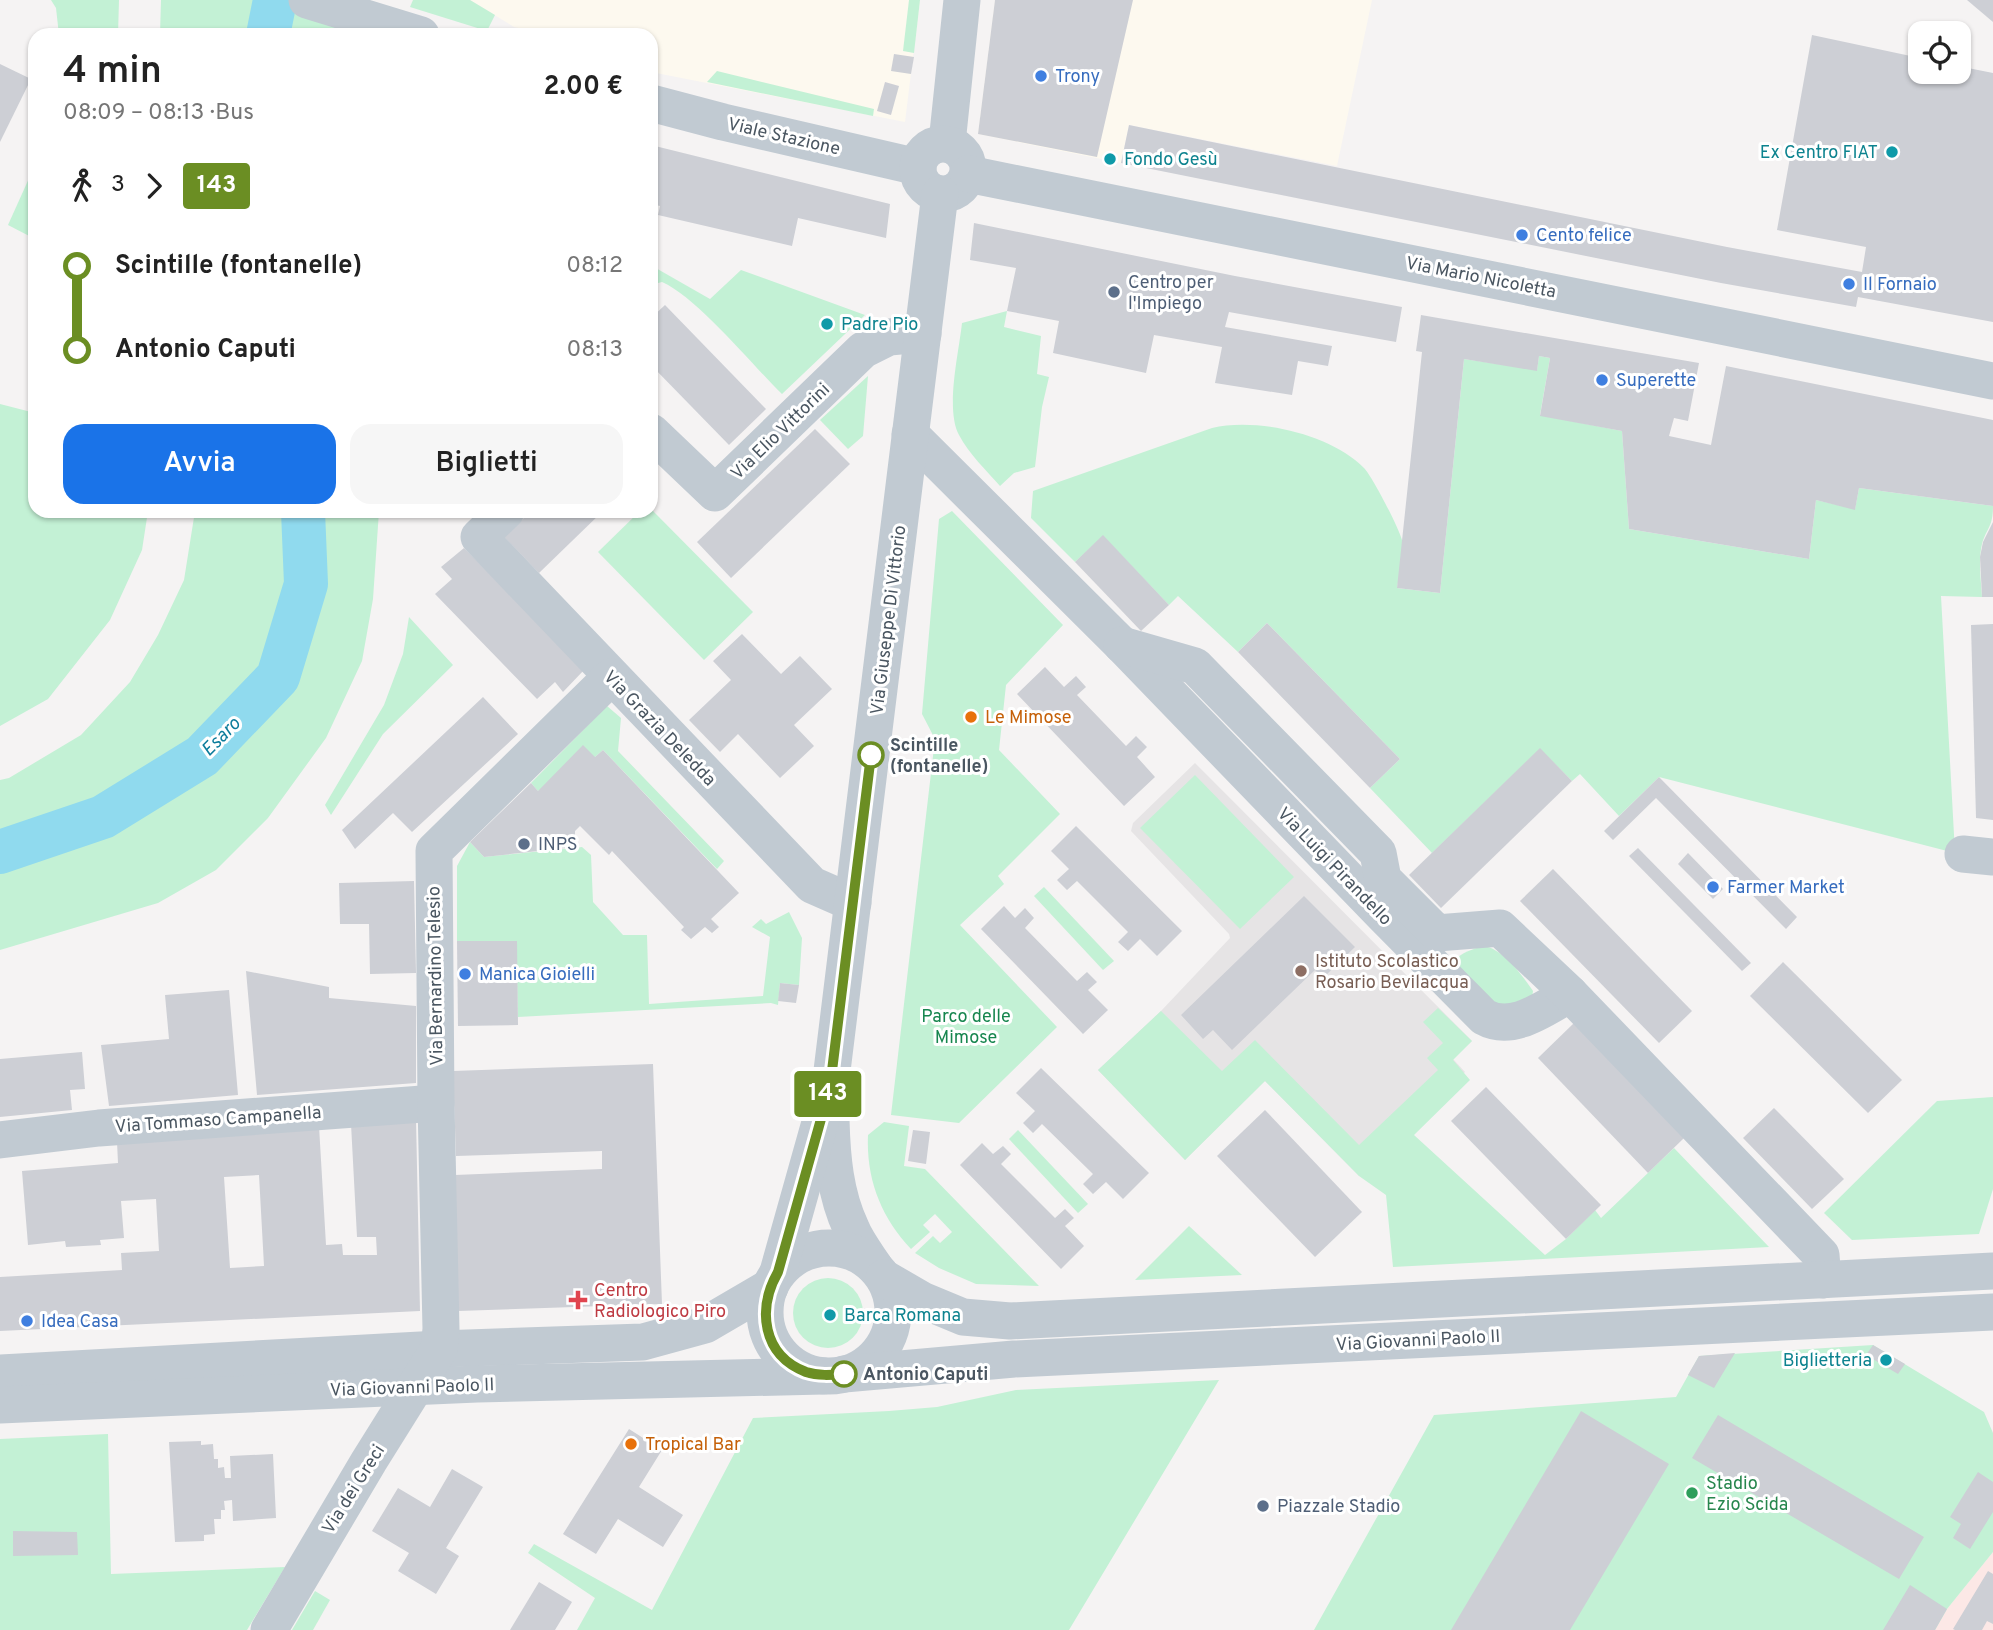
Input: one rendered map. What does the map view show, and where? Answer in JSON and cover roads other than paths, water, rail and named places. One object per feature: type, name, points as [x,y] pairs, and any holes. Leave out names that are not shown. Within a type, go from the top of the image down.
[{"type":"street","points":[[307,0],[398,28]]},
{"type":"street","points":[[942,178],[969,166],[962,151],[947,143],[962,0]]},
{"type":"street","name":"Viale Stazione","points":[[658,105],[942,178]]},
{"type":"street","name":"Via Giuseppe Di Vittorio","points":[[830,1087],[942,178]]},
{"type":"street","name":"Via Mario Nicoletta","points":[[942,178],[1993,381]]},
{"type":"street","name":"Via Elio Vittorini","points":[[658,439],[715,493],[863,350],[888,337],[923,334]]},
{"type":"street","name":"Via Luigi Pirandello","points":[[911,434],[1122,645],[1485,1017],[1507,1024],[1570,994]]},
{"type":"street","name":"Via Grazia Deledda","points":[[499,518],[479,537],[812,885],[853,903]]},
{"type":"street","name":"Via Luigi Pirandello","points":[[1122,645],[1195,666],[1378,853],[1383,880],[1437,933],[1500,928],[1570,994],[1821,1255],[1823,1280]]},
{"type":"street","name":"Via Bernardino Telesio","points":[[439,1349],[441,1329],[434,850],[611,677]]},
{"type":"street","points":[[830,1087],[832,1161],[840,1199],[851,1230],[891,1294],[894,1311],[885,1344],[874,1358],[860,1368],[834,1375],[806,1372],[791,1364],[779,1352],[765,1321],[765,1303],[830,1087]]},
{"type":"street","name":"Via Tommaso Campanella","points":[[0,1140],[99,1128],[436,1103]]},
{"type":"street","points":[[774,1280],[789,1261],[807,1251],[825,1248],[850,1251],[922,1300],[963,1317],[1010,1321],[1993,1271]]},
{"type":"street","name":"Via Giovanni Paolo II","points":[[0,1373],[439,1349],[643,1342],[705,1325],[774,1280]]},
{"type":"street","name":"Via Giovanni Paolo II","points":[[0,1405],[417,1387],[834,1375],[1014,1359],[1993,1312]]},
{"type":"street","name":"Via dei Greci","points":[[269,1630],[439,1349]]},
{"type":"waterway","name":"Esaro","points":[[269,28],[275,0]]},
{"type":"waterway","name":"Esaro","points":[[0,852],[103,817],[202,756],[278,677],[306,584],[303,518]]},
{"type":"place","name":"Trony","points":[[1041,76]]},
{"type":"place","name":"Ex Centro FIAT","points":[[1892,152]]},
{"type":"place","name":"Fondo Gesù","points":[[1110,159]]},
{"type":"place","name":"Cento felice","points":[[1522,235]]},
{"type":"place","name":"Il Fornaio","points":[[1849,284]]},
{"type":"place","name":"Centro per l'Impiego","points":[[1114,292]]},
{"type":"place","name":"Padre Pio","points":[[827,324]]},
{"type":"place","name":"Superette","points":[[1602,380]]},
{"type":"place","name":"Le Mimose","points":[[971,717]]},
{"type":"place","name":"Scintille (fontanelle)","points":[[871,755]]},
{"type":"place","name":"INPS","points":[[524,844]]},
{"type":"place","name":"Farmer Market","points":[[1713,887]]},
{"type":"place","name":"Istituto Scolastico Rosario Bevilacqua","points":[[1301,971]]},
{"type":"place","name":"Manica Gioielli","points":[[465,974]]},
{"type":"place","name":"Centro Radiologico Piro","points":[[578,1300]]},
{"type":"place","name":"Barca Romana","points":[[830,1315]]},
{"type":"place","name":"Idea Casa","points":[[27,1321]]},
{"type":"place","name":"Biglietteria","points":[[1886,1360]]},
{"type":"place","name":"Antonio Caputi","points":[[844,1374]]},
{"type":"place","name":"Tropical Bar","points":[[631,1444]]},
{"type":"place","name":"Stadio Ezio Scida","points":[[1692,1493]]},
{"type":"place","name":"Piazzale Stadio","points":[[1263,1506]]},
{"type":"park label","name":"Parco delle Mimose","points":[[966,1026]]}]
